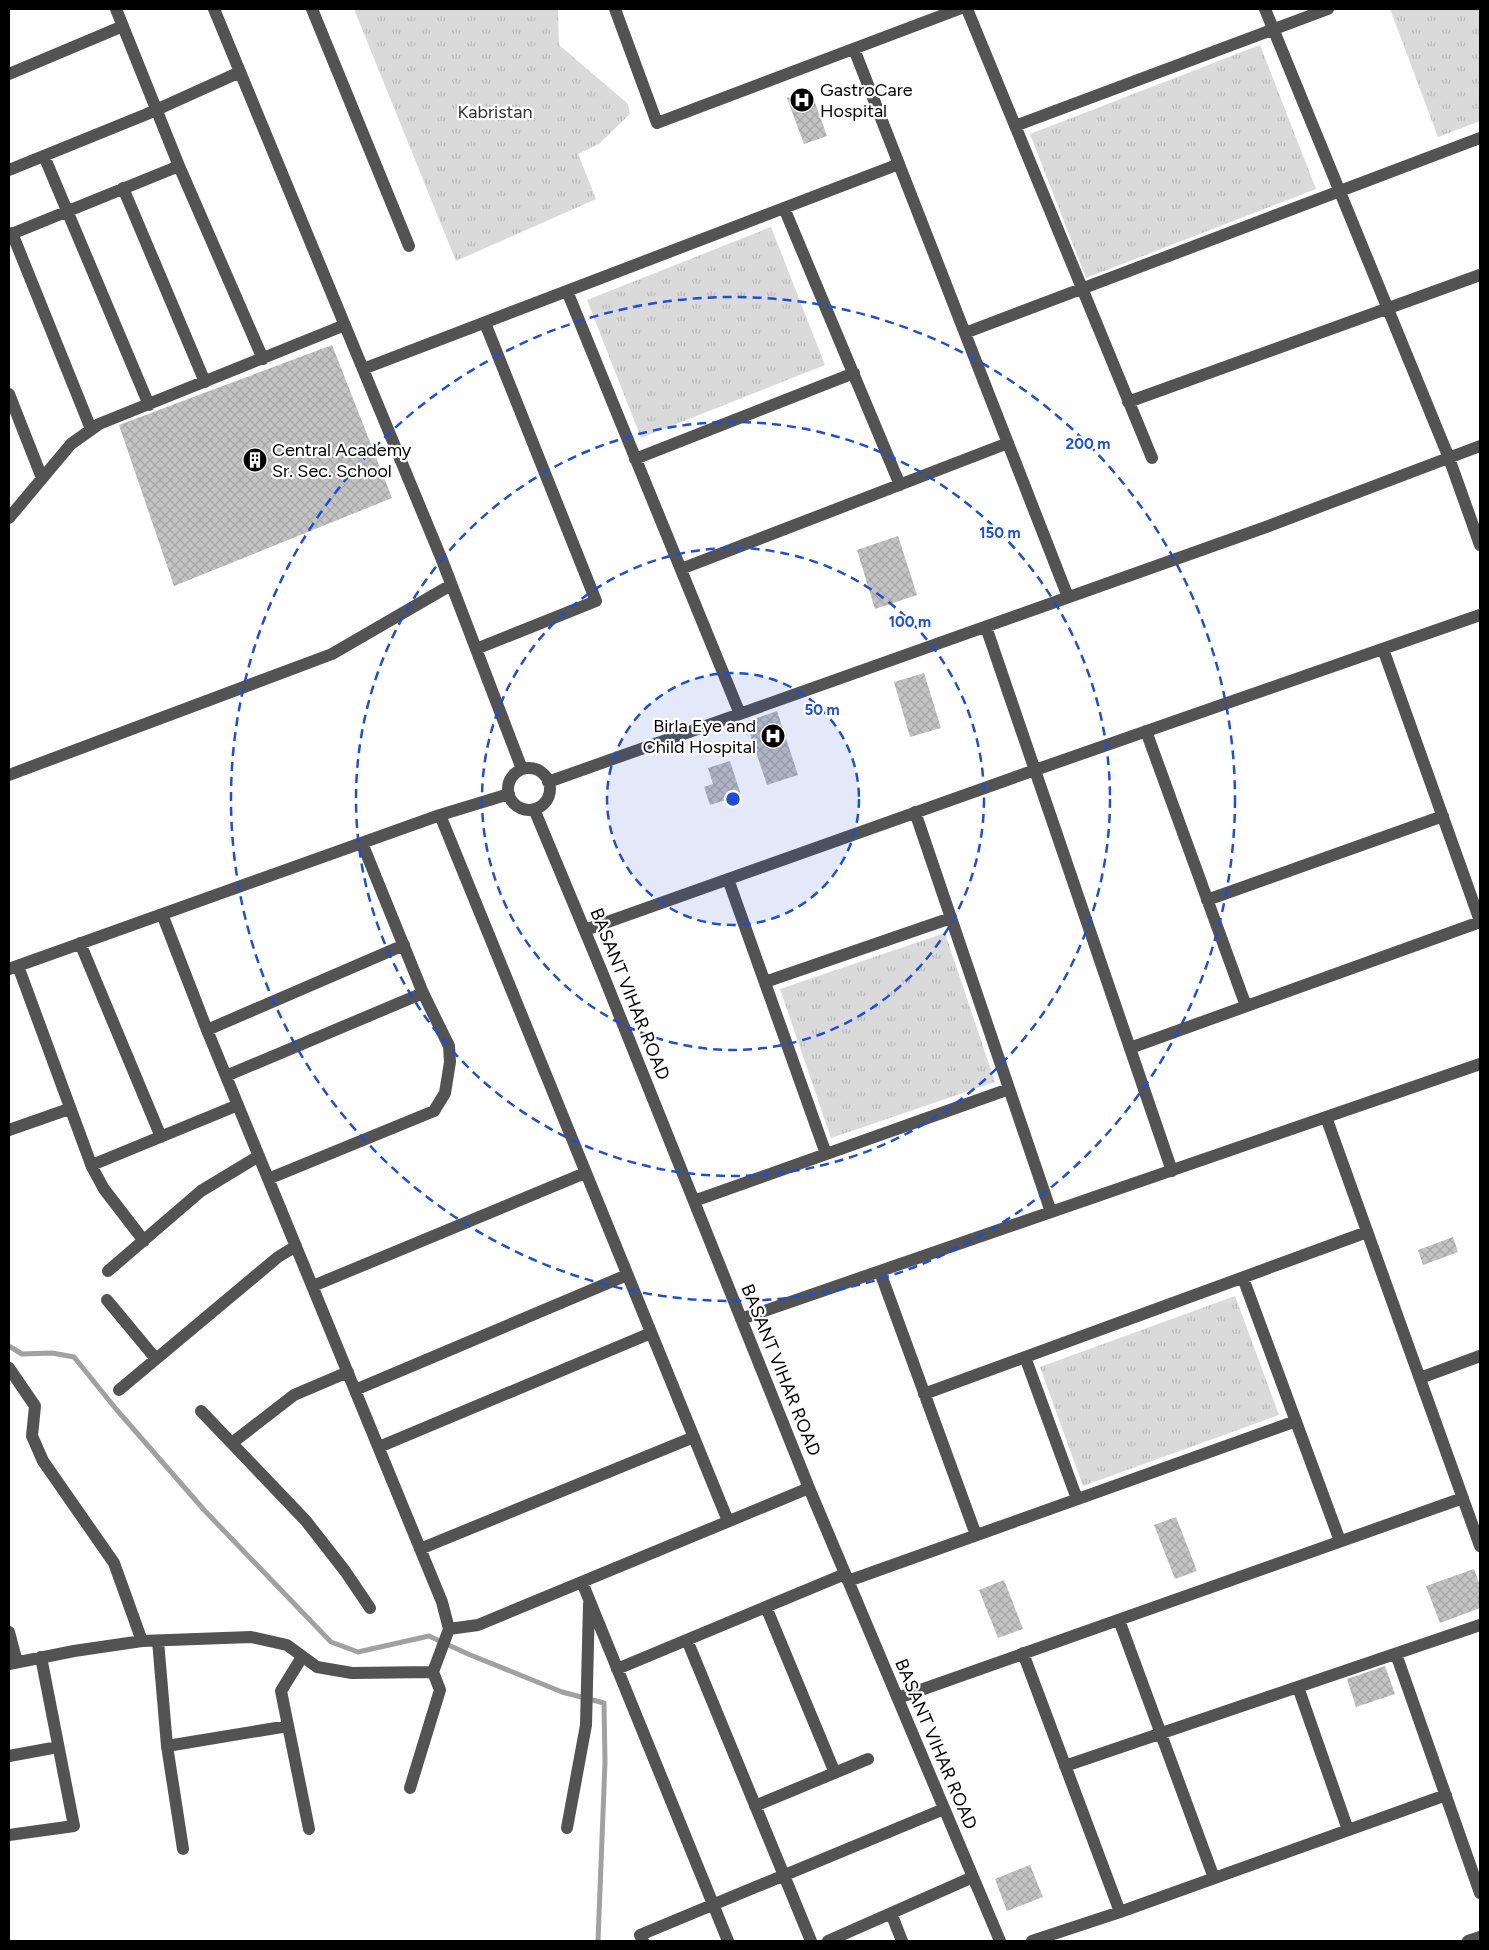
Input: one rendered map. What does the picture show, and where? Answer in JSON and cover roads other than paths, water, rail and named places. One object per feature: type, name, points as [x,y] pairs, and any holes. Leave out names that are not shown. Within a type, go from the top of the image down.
[{"type":"street","points":[[116,9],[178,166],[263,359]]},
{"type":"street","points":[[214,9],[452,585],[522,769]]},
{"type":"street","points":[[312,9],[409,246]]},
{"type":"street","points":[[614,9],[658,124],[959,9]]},
{"type":"street","points":[[966,9],[1152,458]]},
{"type":"street","points":[[1265,9],[1449,458],[1480,544]]},
{"type":"street","points":[[1014,126],[1328,9]]},
{"type":"street","points":[[9,74],[123,26]]},
{"type":"street","points":[[854,49],[1068,598]]},
{"type":"street","points":[[9,170],[156,110],[240,72]]},
{"type":"street","points":[[965,333],[1480,138]]},
{"type":"street","points":[[44,156],[149,405]]},
{"type":"street","points":[[363,369],[899,164]]},
{"type":"street","points":[[91,430],[10,234],[178,166]]},
{"type":"street","points":[[123,188],[205,382]]},
{"type":"street","points":[[784,208],[900,484]]},
{"type":"street","points":[[1128,402],[1480,275]]},
{"type":"street","points":[[567,291],[740,714]]},
{"type":"street","points":[[476,649],[596,601],[485,323]]},
{"type":"street","points":[[9,518],[71,444],[99,424],[345,326]]},
{"type":"street","points":[[635,459],[854,373]]},
{"type":"street","points":[[9,394],[42,478]]},
{"type":"street","points":[[681,569],[1008,443]]},
{"type":"street","points":[[548,782],[1266,527],[1480,446]]},
{"type":"street","points":[[9,775],[332,654],[452,585]]},
{"type":"street","points":[[585,930],[915,812],[1480,615]]},
{"type":"street","points":[[986,626],[1172,1171]]},
{"type":"street","points":[[1130,1048],[1480,922],[1383,649]]},
{"type":"street","points":[[1146,731],[1246,1006]]},
{"type":"street","points":[[522,769],[537,770],[543,774],[548,782],[550,792],[542,806],[526,810],[511,800],[509,794],[510,780],[522,769]]},
{"type":"street","points":[[144,1242],[104,1189],[92,1165],[13,968],[362,842],[509,794]]},
{"type":"street","name":"BASANT VIHAR ROAD","points":[[534,809],[585,930],[809,1488],[1000,1941]]},
{"type":"street","points":[[915,812],[1051,1212]]},
{"type":"street","points":[[440,815],[728,1521]]},
{"type":"street","points":[[1207,900],[1443,816]]},
{"type":"street","points":[[268,1179],[434,1111],[445,1093],[450,1062],[449,1046],[423,993],[362,842]]},
{"type":"street","points":[[728,879],[826,1154]]},
{"type":"street","points":[[162,914],[207,1030],[442,1602],[449,1629],[434,1672],[440,1690],[410,1788]]},
{"type":"street","points":[[765,982],[951,918]]},
{"type":"street","points":[[80,943],[161,1137]]},
{"type":"street","points":[[207,1030],[404,945]]},
{"type":"street","points":[[226,1076],[423,993]]},
{"type":"street","points":[[742,1320],[1480,1064]]},
{"type":"street","points":[[694,1201],[1009,1089]]},
{"type":"street","points":[[92,1165],[238,1105]]},
{"type":"street","points":[[9,1130],[69,1109]]},
{"type":"street","points":[[1326,1117],[1480,1546]]},
{"type":"street","points":[[108,1272],[201,1191],[259,1156]]},
{"type":"street","points":[[313,1286],[585,1173]]},
{"type":"street","points":[[924,1394],[1367,1232]]},
{"type":"street","points":[[119,1390],[278,1257],[296,1246]]},
{"type":"street","points":[[880,1272],[976,1535]]},
{"type":"street","points":[[355,1390],[627,1275]]},
{"type":"street","points":[[1243,1278],[1340,1541]]},
{"type":"street","points":[[107,1300],[156,1359]]},
{"type":"street","points":[[379,1447],[651,1333]]},
{"type":"street","points":[[1420,1378],[1480,1356]]},
{"type":"street","points":[[1024,1357],[1077,1499]]},
{"type":"street","points":[[9,1368],[35,1406],[32,1436],[43,1461],[114,1563],[142,1641]]},
{"type":"street","points":[[232,1443],[294,1395],[348,1372]]},
{"type":"street","points":[[201,1411],[306,1520],[370,1608]]},
{"type":"street","points":[[617,1669],[766,1607],[847,1577],[976,1535],[1296,1421]]},
{"type":"street","points":[[420,1549],[694,1437]]},
{"type":"street","points":[[449,1629],[478,1625],[809,1488]]},
{"type":"street","points":[[898,1698],[1463,1498]]},
{"type":"street","points":[[582,1582],[728,1941]]},
{"type":"street","points":[[567,1828],[586,1725],[589,1599]]},
{"type":"street","points":[[766,1607],[835,1773]]},
{"type":"street","points":[[1119,1620],[1214,1878]]},
{"type":"street","points":[[1065,1766],[1480,1626]]},
{"type":"street","points":[[9,1632],[13,1663],[142,1641],[251,1637],[288,1645],[317,1667],[352,1673],[434,1672]]},
{"type":"street","points":[[687,1640],[811,1941]]},
{"type":"street","points":[[158,1641],[167,1746],[183,1849]]},
{"type":"street","points":[[1023,1653],[1120,1912]]},
{"type":"street","points":[[1396,1654],[1480,1893]]},
{"type":"street","points":[[302,1657],[281,1691],[309,1829]]},
{"type":"street","points":[[9,1835],[74,1826],[41,1658]]},
{"type":"street","points":[[1298,1687],[1348,1830]]},
{"type":"street","points":[[167,1746],[288,1726]]},
{"type":"street","points":[[9,1756],[58,1747]]},
{"type":"street","points":[[755,1806],[868,1759]]},
{"type":"street","points":[[1032,1941],[1120,1912],[1446,1795]]},
{"type":"street","points":[[643,1941],[640,1935],[944,1809]]},
{"type":"street","points":[[828,1941],[973,1877]]},
{"type":"street","points":[[891,1913],[902,1941]]},
{"type":"street","points":[[1468,1941],[1480,1937]]},
{"type":"waterway","points":[[9,1346],[22,1354],[52,1353],[74,1357],[116,1409],[205,1511],[331,1642],[358,1652],[429,1636],[562,1692],[604,1703],[605,1762],[598,1941]]},
{"type":"place","name":"GastroCare Hospital","points":[[802,100]]},
{"type":"place","name":"Central Academy Sr. Sec. School","points":[[255,460]]},
{"type":"place","name":"Birla Eye and Child Hospital","points":[[773,736]]},
{"type":"park label","name":"Kabristan","points":[[495,112]]}]
